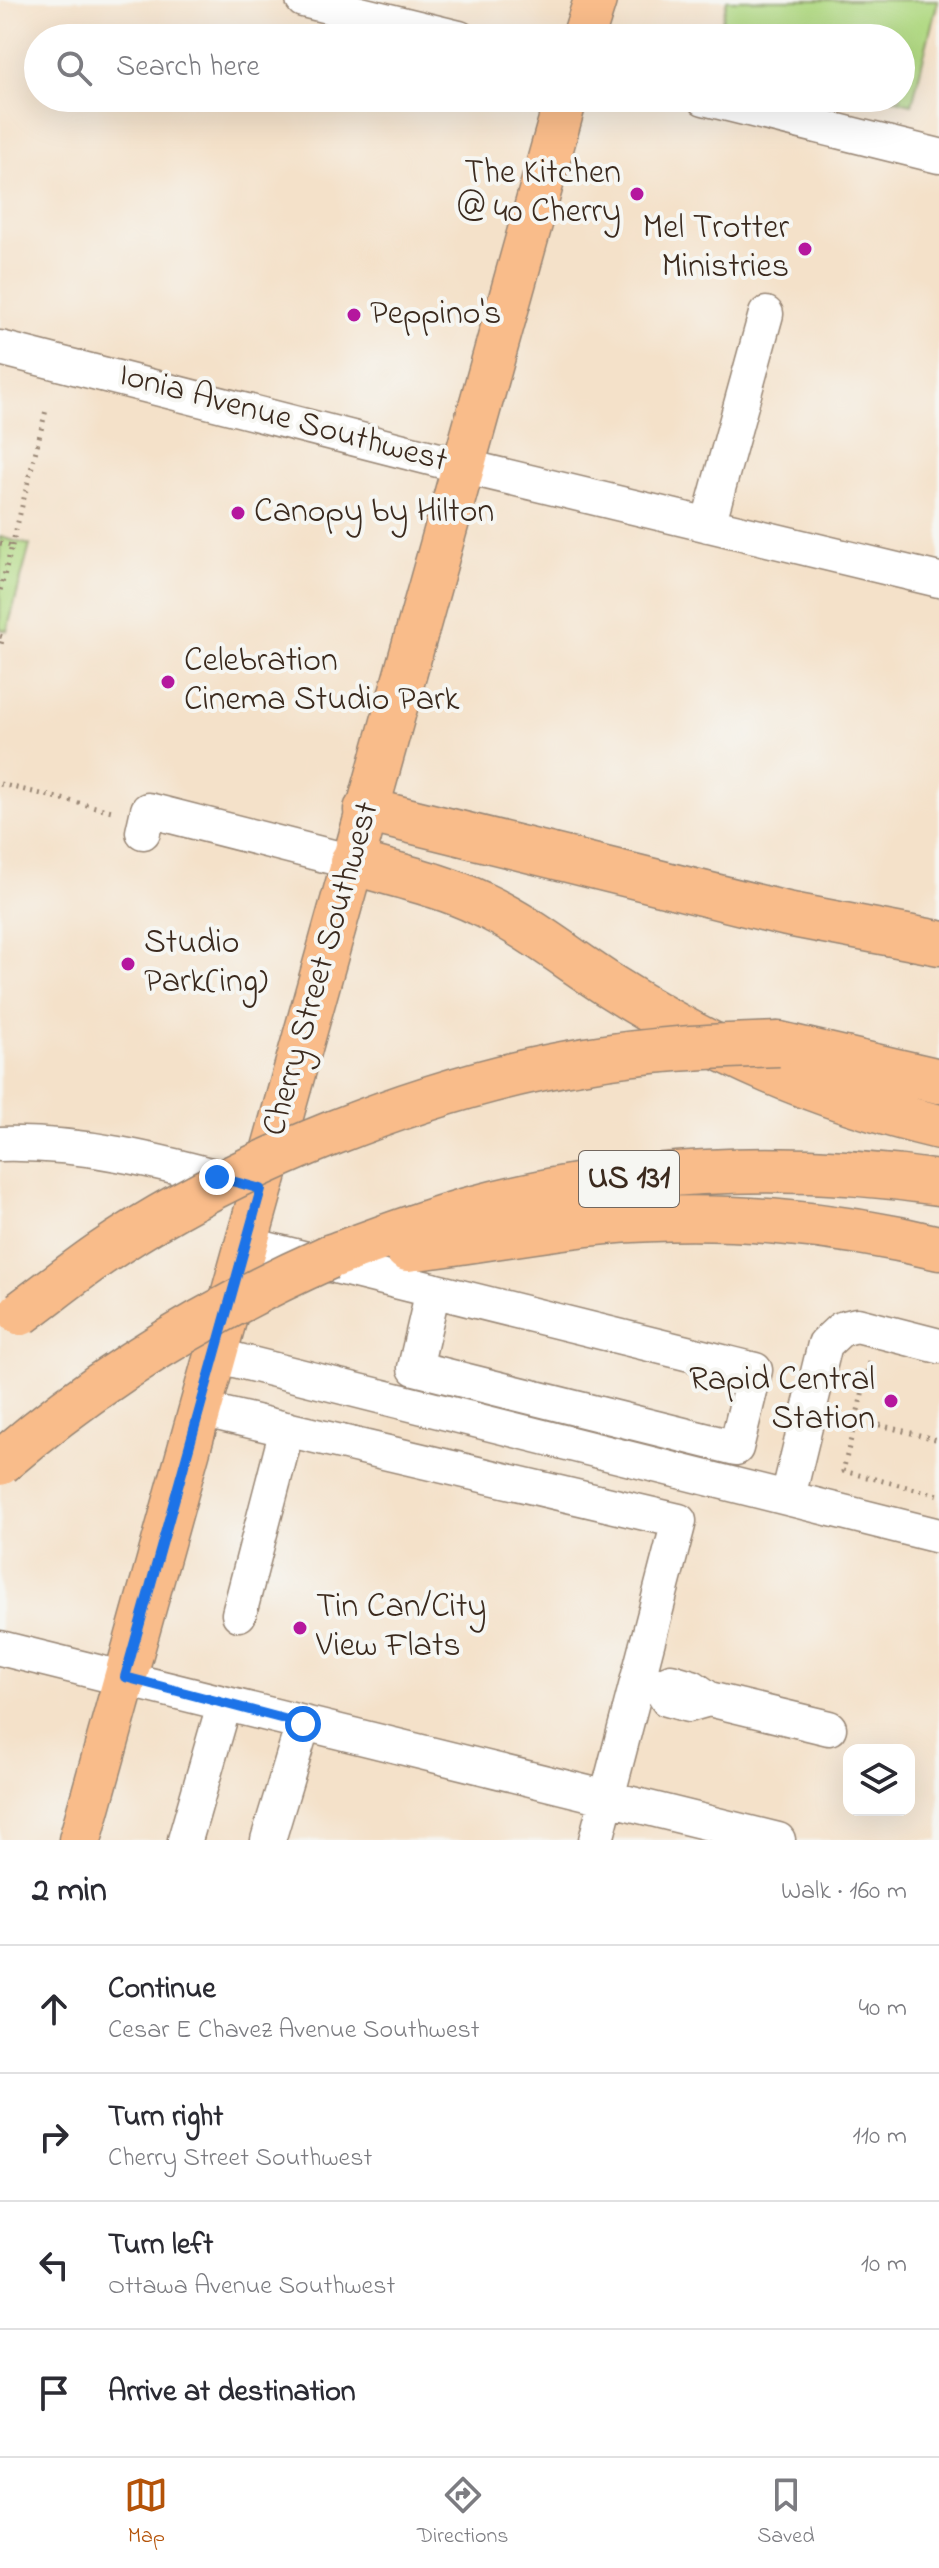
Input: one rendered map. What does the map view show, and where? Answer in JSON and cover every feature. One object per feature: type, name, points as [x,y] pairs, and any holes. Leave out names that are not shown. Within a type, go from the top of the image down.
[{"type":"highway","points":[[366,810],[787,914],[939,943]]},
{"type":"highway","points":[[352,862],[450,891],[497,912],[613,988],[753,1067],[823,1096],[939,1127]]},
{"type":"highway","points":[[0,1331],[99,1255],[157,1220],[289,1152],[459,1090],[584,1060],[660,1050],[779,1044],[939,1053]]},
{"type":"highway","points":[[779,1044],[939,1081]]},
{"type":"highway","name":"US 131","points":[[0,1463],[92,1388],[250,1293],[329,1257],[466,1210],[606,1182],[765,1170],[939,1183]]},
{"type":"highway","points":[[329,1257],[642,1220],[760,1222],[883,1237],[939,1248]]},
{"type":"main road","points":[[587,24],[595,0]]},
{"type":"main road","name":"Cherry Street Southwest","points":[[80,1840],[562,112]]},
{"type":"street","points":[[303,0],[402,24]]},
{"type":"street","points":[[767,112],[938,150]]},
{"type":"street","points":[[708,525],[766,314]]},
{"type":"street","name":"Ionia Avenue Southwest","points":[[0,348],[462,466],[939,579]]},
{"type":"street","points":[[143,832],[148,810],[352,862]]},
{"type":"street","points":[[0,1144],[65,1144],[92,1148],[261,1189]]},
{"type":"street","points":[[246,1244],[433,1290],[755,1370],[736,1448],[415,1368],[433,1290]]},
{"type":"street","points":[[788,1497],[825,1344],[841,1329],[857,1325],[939,1346]]},
{"type":"street","points":[[215,1355],[939,1536]]},
{"type":"street","points":[[200,1409],[679,1521],[649,1684],[607,1799],[596,1840]]},
{"type":"street","points":[[239,1614],[287,1429]]},
{"type":"street","points":[[0,1648],[778,1840]]},
{"type":"street","points":[[649,1684],[667,1699],[688,1705],[709,1699],[829,1728]]},
{"type":"street","points":[[185,1840],[224,1705]]},
{"type":"street","points":[[268,1840],[303,1724]]},
{"type":"path","points":[[0,591],[46,410]]},
{"type":"path","points":[[0,543],[12,546]]},
{"type":"path","points":[[0,636],[0,648]]},
{"type":"path","points":[[884,1364],[871,1360],[843,1471],[939,1495]]},
{"type":"path","points":[[856,1419],[939,1440]]},
{"type":"green space","points":[[727,0],[938,0],[915,92],[915,24],[721,24]]},
{"type":"green space","points":[[0,537],[30,545],[7,631],[0,629]]},
{"type":"place","name":"The Kitchen @ 40 Cherry","points":[[637,194]]},
{"type":"place","name":"Mel Trotter Ministries","points":[[805,249]]},
{"type":"place","name":"Peppino's","points":[[354,315]]},
{"type":"place","name":"Canopy by Hilton","points":[[238,513]]},
{"type":"place","name":"Celebration Cinema Studio Park","points":[[168,682]]},
{"type":"place","name":"Studio Park(ing)","points":[[128,964]]},
{"type":"place","name":"Rapid Central Station","points":[[891,1401]]},
{"type":"place","name":"Tin Can/City View Flats","points":[[300,1628]]},
{"type":"route","points":[[217,1177],[261,1189],[125,1677],[303,1724]]}]
